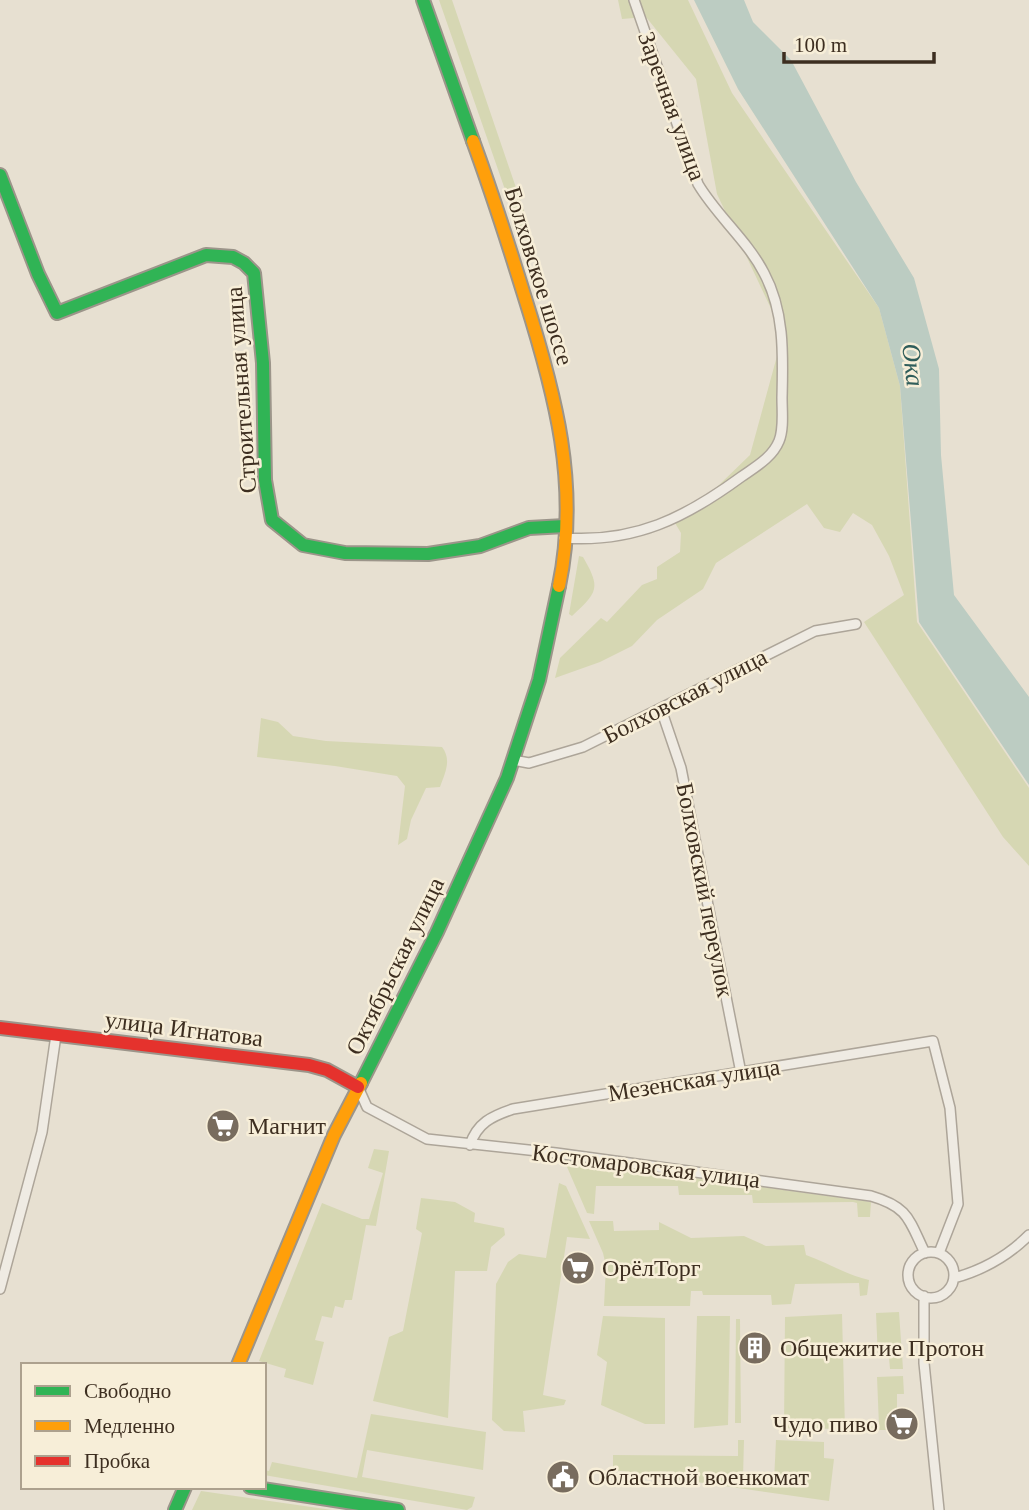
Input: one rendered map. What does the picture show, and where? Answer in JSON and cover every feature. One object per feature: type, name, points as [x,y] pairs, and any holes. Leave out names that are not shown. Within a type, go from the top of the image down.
[{"type":"main road","name":"Болховское шоссе","points":[[423,0],[505,232],[543,352],[559,419],[565,474],[565,532],[561,575]]},
{"type":"main road","name":"Строительная улица","points":[[0,175],[38,274],[57,313],[206,255],[234,256],[245,262],[254,273],[263,363],[265,480],[272,520],[295,540],[303,545],[345,554],[428,554],[480,546],[529,528],[565,532]]},
{"type":"main road","name":"Октябрьская улица","points":[[239,1363],[334,1136],[437,932],[513,760],[539,680],[561,575]]},
{"type":"main road","name":"улица Игнатова","points":[[0,1028],[309,1065],[327,1070],[358,1087]]},
{"type":"main road","points":[[176,1510],[185,1489]]},
{"type":"main road","points":[[263,1489],[398,1510]]},
{"type":"street","name":"Заречная улица","points":[[565,532],[592,539],[626,536],[668,522],[705,503],[749,471],[769,455],[780,439],[783,348],[780,318],[765,274],[743,240],[708,201],[698,184],[634,0]]},
{"type":"street","name":"Болховская улица","points":[[513,760],[529,763],[583,747],[815,631],[856,624]]},
{"type":"street","name":"Болховский переулок","points":[[661,709],[681,768],[741,1073]]},
{"type":"street","points":[[0,1289],[43,1132],[56,1035]]},
{"type":"street","name":"Мезенская улица","points":[[470,1145],[474,1133],[483,1122],[513,1109],[933,1041],[950,1108],[958,1204],[939,1254]]},
{"type":"street","name":"Костомаровская улица","points":[[358,1087],[367,1107],[427,1139],[580,1156],[885,1200],[906,1214],[925,1253]]},
{"type":"street","points":[[954,1278],[1010,1254],[1029,1235]]},
{"type":"street","points":[[925,1253],[939,1254],[951,1263],[954,1278],[949,1290],[944,1294],[938,1297],[924,1296],[912,1287],[909,1272],[915,1259],[925,1253]]},
{"type":"street","points":[[924,1296],[924,1363],[939,1510]]},
{"type":"green space","points":[[439,0],[452,0],[528,223],[518,227]]},
{"type":"green space","points":[[618,0],[688,0],[732,93],[879,308],[900,386],[917,622],[1029,788],[1029,866],[1003,837],[864,622],[904,595],[889,556],[872,525],[853,513],[840,532],[824,528],[807,504],[716,563],[703,589],[657,620],[632,646],[600,662],[555,678],[560,658],[601,618],[607,622],[642,585],[657,579],[657,567],[680,552],[681,533],[675,523],[687,516],[750,455],[783,334],[717,194],[696,79],[646,17],[622,19]]},
{"type":"green space","points":[[579,556],[583,557],[589,567],[594,589],[592,595],[572,616],[569,614]]},
{"type":"green space","points":[[261,718],[278,722],[293,736],[326,741],[442,747],[447,762],[440,787],[426,788],[411,820],[407,839],[398,845],[405,786],[397,776],[257,757]]},
{"type":"green space","points":[[374,1149],[389,1151],[376,1226],[366,1225],[352,1300],[345,1300],[343,1308],[335,1306],[332,1318],[322,1316],[315,1340],[324,1342],[313,1385],[284,1377],[286,1369],[259,1361],[322,1203],[362,1219],[369,1219],[383,1173],[368,1168]]},
{"type":"green space","points":[[564,1160],[871,1202],[870,1217],[858,1217],[857,1203],[853,1202],[753,1203],[752,1195],[679,1195],[678,1186],[596,1186],[594,1214],[587,1213]]},
{"type":"green space","points":[[559,1183],[566,1186],[590,1239],[567,1237],[543,1395],[566,1400],[564,1405],[523,1411],[525,1432],[504,1431],[492,1420],[496,1284],[508,1262],[519,1254],[546,1258]]},
{"type":"green space","points":[[421,1198],[455,1202],[475,1213],[474,1222],[504,1228],[505,1235],[491,1247],[487,1271],[455,1271],[448,1418],[373,1401],[389,1337],[403,1331],[422,1233],[416,1229]]},
{"type":"green space","points":[[589,1221],[613,1221],[614,1231],[659,1230],[659,1222],[691,1238],[744,1236],[766,1246],[804,1245],[806,1255],[869,1280],[867,1295],[860,1296],[859,1283],[795,1284],[791,1304],[772,1305],[771,1295],[703,1295],[702,1291],[691,1291],[690,1306],[604,1306],[606,1266]]},
{"type":"green space","points":[[899,1312],[903,1369],[890,1369],[889,1358],[878,1358],[876,1313]]},
{"type":"green space","points":[[842,1314],[845,1429],[784,1428],[785,1317]]},
{"type":"green space","points":[[603,1316],[665,1318],[665,1424],[645,1424],[601,1405],[607,1362],[597,1355]]},
{"type":"green space","points":[[697,1316],[730,1316],[728,1425],[694,1428]]},
{"type":"green space","points":[[736,1319],[740,1319],[741,1423],[735,1423]]},
{"type":"green space","points":[[903,1376],[904,1394],[897,1394],[897,1413],[887,1414],[888,1430],[855,1430],[855,1426],[879,1426],[877,1377]]},
{"type":"green space","points":[[371,1414],[486,1432],[483,1470],[367,1450],[362,1477],[475,1497],[472,1507],[467,1510],[266,1475],[266,1470],[269,1471],[272,1462],[357,1478]]},
{"type":"green space","points":[[738,1440],[744,1440],[743,1478],[774,1481],[776,1440],[824,1442],[824,1458],[834,1459],[829,1501],[613,1470],[613,1455],[738,1456]]},
{"type":"green space","points":[[201,1491],[332,1510],[192,1510]]},
{"type":"water","name":"Ока","points":[[694,0],[744,0],[753,22],[791,60],[856,182],[914,278],[939,369],[941,455],[954,595],[1029,697],[1029,785],[919,622],[900,386],[879,308],[738,89]]},
{"type":"traffic: fast","points":[[423,0],[473,141]]},
{"type":"traffic: fast","points":[[0,175],[38,274],[57,313],[206,255],[233,257],[254,273],[263,363],[265,480],[272,520],[303,545],[345,553],[428,554],[480,546],[529,528],[565,526]]},
{"type":"traffic: fast","points":[[361,1083],[437,932],[507,778],[539,680],[559,586]]},
{"type":"traffic: fast","points":[[175,1510],[184,1489]]},
{"type":"traffic: fast","points":[[263,1489],[398,1510]]},
{"type":"traffic: slow","points":[[473,141],[546,369],[561,440],[567,512],[559,586]]},
{"type":"traffic: slow","points":[[239,1363],[334,1135],[361,1083]]},
{"type":"traffic: jam","points":[[0,1028],[309,1065],[327,1070],[358,1087]]},
{"type":"place","name":"Магнит","points":[[223,1126]]},
{"type":"place","name":"ОрёлТорг","points":[[578,1268]]},
{"type":"place","name":"Общежитие Протон","points":[[755,1348]]},
{"type":"place","name":"Чудо пиво","points":[[902,1424]]},
{"type":"place","name":"Областной военкомат","points":[[563,1477]]}]
